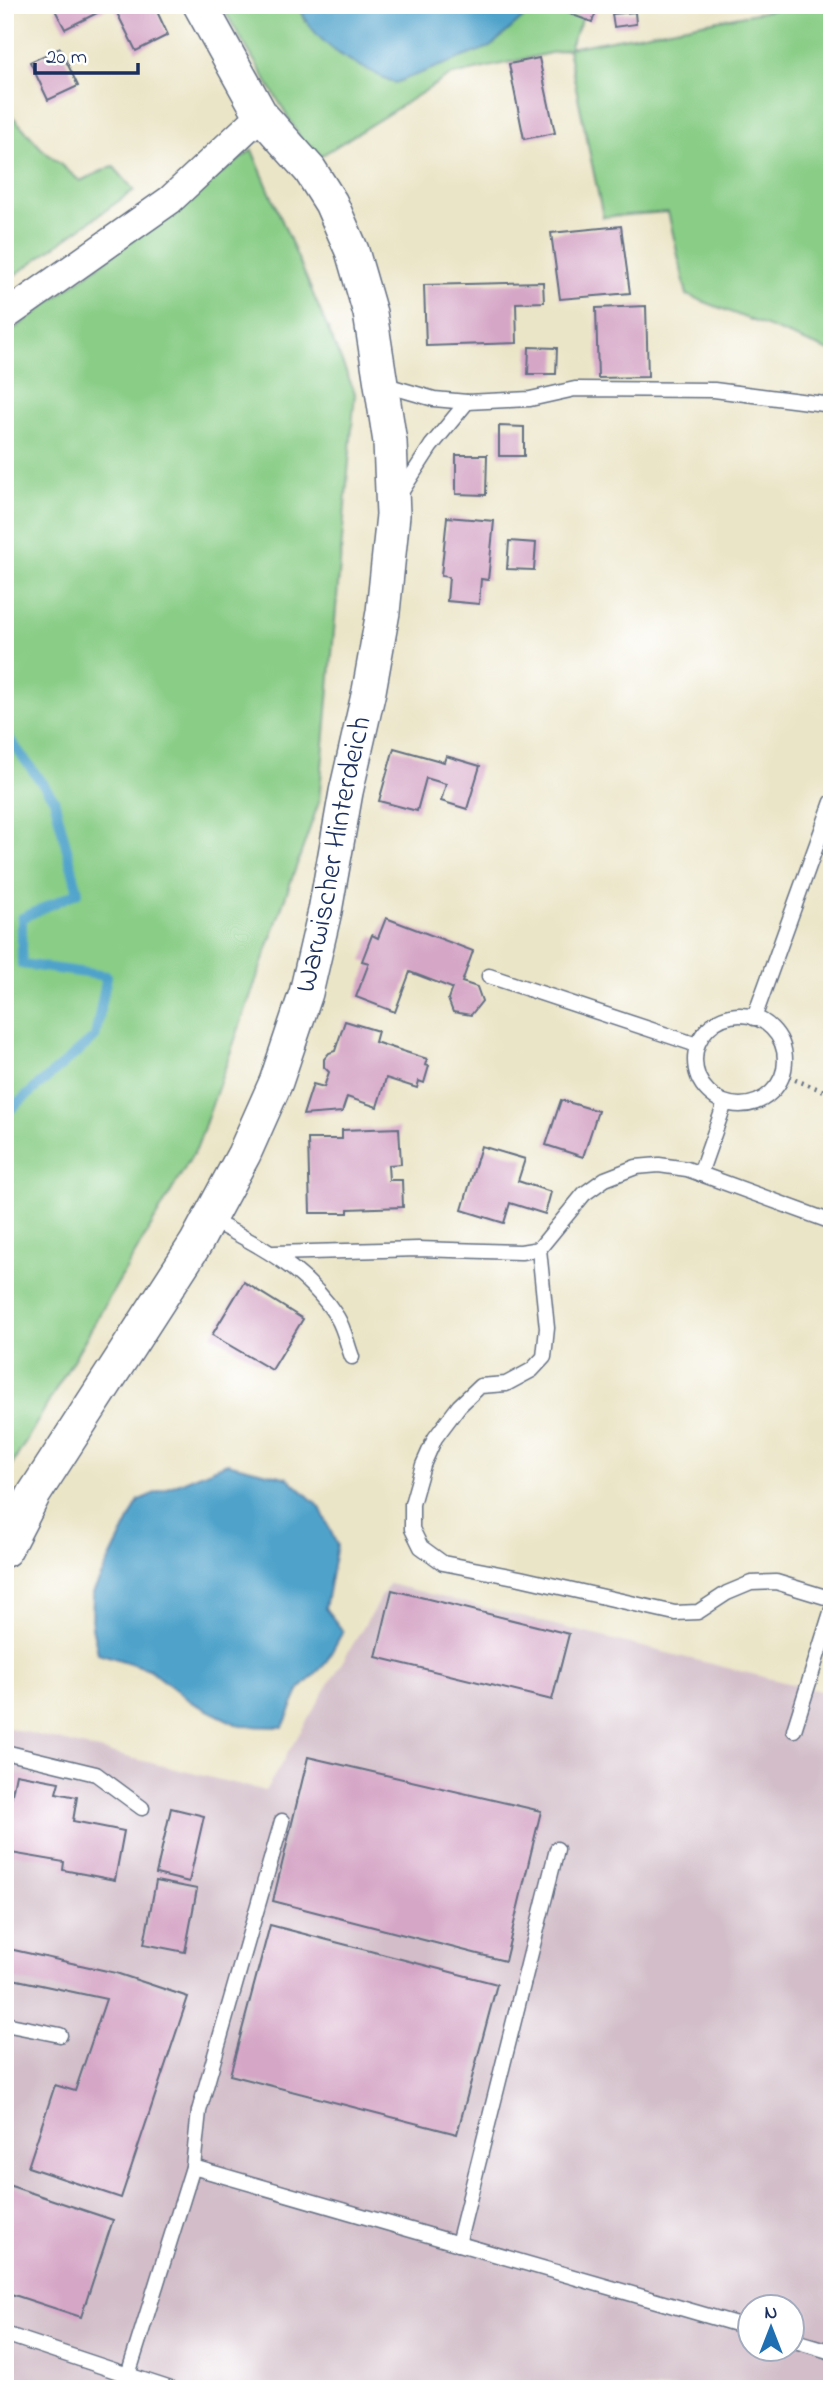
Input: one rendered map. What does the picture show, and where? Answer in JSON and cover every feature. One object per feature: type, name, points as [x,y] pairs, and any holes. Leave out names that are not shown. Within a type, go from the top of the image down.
[{"type":"street","name":"Warwischer Hinterdeich","points":[[5,1550],[34,1494],[196,1243],[244,1154],[276,1082],[306,993],[326,911],[346,792],[369,691],[383,612],[393,505],[390,442],[370,313],[352,251],[331,203],[310,170],[261,115],[200,5]]},
{"type":"street","points":[[5,316],[170,200],[261,115]]},
{"type":"lane","points":[[382,384],[434,399],[467,402],[530,399],[575,389],[700,390],[832,405]]},
{"type":"lane","points":[[393,505],[431,446],[467,402]]},
{"type":"lane","points":[[754,1018],[832,802]]},
{"type":"lane","points":[[489,976],[697,1045]]},
{"type":"lane","points":[[726,1017],[754,1018],[767,1024],[783,1047],[785,1062],[782,1076],[775,1088],[765,1097],[752,1103],[738,1105],[725,1102],[712,1096],[702,1086],[696,1073],[697,1045],[714,1023],[726,1017]]},
{"type":"lane","points":[[700,1174],[725,1102]]},
{"type":"lane","points":[[832,1222],[700,1174],[659,1165],[636,1167],[605,1179],[584,1194],[539,1250],[547,1328],[544,1357],[532,1370],[506,1384],[480,1386],[459,1406],[435,1438],[423,1465],[412,1504],[412,1529],[421,1547],[443,1563],[675,1614],[698,1612],[727,1593],[751,1583],[776,1582],[832,1599]]},
{"type":"lane","points":[[209,1219],[274,1254],[313,1286],[338,1318],[352,1357]]},
{"type":"lane","points":[[274,1254],[539,1250]]},
{"type":"lane","points":[[794,1730],[832,1609]]},
{"type":"lane","points":[[5,1752],[96,1774],[142,1808]]},
{"type":"lane","points":[[128,2375],[193,2167],[198,2111],[282,1821]]},
{"type":"lane","points":[[457,2244],[556,1849]]},
{"type":"lane","points":[[5,2024],[60,2035]]},
{"type":"lane","points":[[193,2167],[736,2324]]},
{"type":"lane","points":[[5,2334],[172,2389]]},
{"type":"lane","points":[[806,2344],[832,2352]]},
{"type":"path","points":[[782,1076],[832,1094]]},
{"type":"shaded area","points":[[389,1584],[832,1694],[832,2389],[5,2389],[5,1727],[265,1791]]},
{"type":"green space","points":[[221,5],[299,5],[305,21],[490,47],[537,5],[588,5],[569,48],[783,8],[783,5],[832,5],[832,352],[687,295],[668,212],[603,217],[568,49],[449,76],[311,162],[297,132]]},
{"type":"green space","points":[[5,108],[41,148],[80,181],[113,166],[134,190],[5,282]]},
{"type":"green space","points":[[252,150],[355,393],[319,802],[197,1147],[5,1477],[5,336]]},
{"type":"water","points":[[299,5],[537,5],[490,47],[395,83],[352,62],[326,44],[306,20]]},
{"type":"water","points":[[227,1463],[288,1478],[320,1507],[337,1545],[325,1608],[343,1631],[325,1664],[300,1689],[283,1727],[240,1726],[191,1702],[149,1669],[98,1653],[92,1627],[93,1593],[139,1500]]},
{"type":"building","points":[[65,5],[113,5],[65,29],[55,10]]},
{"type":"building","points":[[113,5],[154,5],[168,35],[136,51]]},
{"type":"building","points":[[570,5],[598,7],[592,22],[567,13]]},
{"type":"building","points":[[635,12],[636,24],[614,27],[612,14]]},
{"type":"building","points":[[60,48],[78,86],[48,100],[30,62]]},
{"type":"building","points":[[539,58],[555,133],[524,139],[509,64]]},
{"type":"building","points":[[621,226],[630,293],[560,299],[551,233]]},
{"type":"building","points":[[543,282],[544,302],[516,303],[517,343],[426,346],[424,285]]},
{"type":"building","points":[[646,306],[648,377],[598,378],[596,308]]},
{"type":"building","points":[[529,347],[557,348],[556,374],[528,374]]},
{"type":"building","points":[[499,426],[524,427],[524,456],[499,456]]},
{"type":"building","points":[[456,455],[487,455],[486,495],[456,494]]},
{"type":"building","points":[[447,517],[494,521],[488,580],[481,579],[479,604],[447,601],[449,577],[441,576]]},
{"type":"building","points":[[509,541],[536,543],[534,570],[507,569]]},
{"type":"building","points":[[394,748],[444,762],[446,756],[480,766],[467,809],[441,801],[446,784],[426,778],[417,811],[379,801]]},
{"type":"building","points":[[386,918],[473,951],[462,982],[477,987],[482,1001],[471,1015],[453,1012],[448,999],[452,988],[410,972],[395,1012],[356,997],[369,963],[362,961],[372,935],[378,938]]},
{"type":"building","points":[[345,1021],[378,1031],[375,1042],[427,1059],[425,1065],[429,1066],[424,1083],[419,1081],[417,1088],[386,1078],[377,1107],[347,1097],[342,1112],[303,1115],[313,1084],[324,1087],[329,1072],[324,1067],[324,1059],[335,1051]]},
{"type":"building","points":[[561,1100],[598,1111],[583,1157],[546,1145]]},
{"type":"building","points":[[399,1128],[401,1164],[388,1165],[389,1180],[402,1180],[403,1207],[348,1209],[348,1213],[310,1213],[308,1139],[342,1139],[342,1130]]},
{"type":"building","points":[[481,1146],[525,1159],[518,1181],[551,1192],[545,1214],[510,1203],[504,1223],[462,1210]]},
{"type":"building","points":[[244,1282],[303,1319],[272,1370],[212,1335]]},
{"type":"building","points":[[392,1590],[569,1634],[552,1700],[376,1657]]},
{"type":"building","points":[[308,1757],[541,1811],[505,1961],[273,1901]]},
{"type":"building","points":[[16,1774],[59,1782],[56,1793],[77,1797],[73,1821],[124,1831],[115,1880],[63,1870],[64,1862],[5,1852],[5,1829]]},
{"type":"building","points":[[171,1808],[204,1816],[189,1882],[156,1874]]},
{"type":"building","points":[[156,1881],[197,1889],[185,1952],[144,1944]]},
{"type":"building","points":[[270,1925],[497,1984],[457,2134],[230,2075]]},
{"type":"building","points":[[5,1948],[116,1973],[188,1997],[121,2198],[28,2167],[55,2085],[75,2091],[106,1999],[8,1978],[5,1986]]},
{"type":"building","points":[[5,2184],[113,2220],[81,2317],[5,2292]]},
{"type":"waterway","points":[[5,733],[54,799],[78,892],[22,918],[22,964],[107,976],[95,1037],[5,1114]]}]
